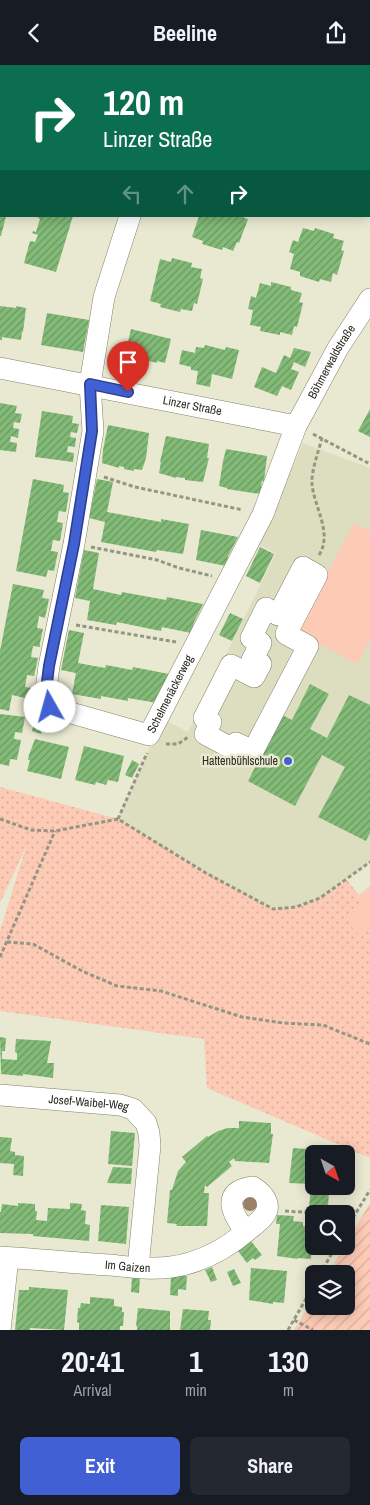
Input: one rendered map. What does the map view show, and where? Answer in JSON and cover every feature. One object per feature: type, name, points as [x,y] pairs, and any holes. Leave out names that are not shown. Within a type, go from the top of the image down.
[{"type":"street","points":[[90,384],[104,297],[130,217]]},
{"type":"street","name":"Böhmerwaldstraße","points":[[296,426],[338,348],[370,299]]},
{"type":"street","name":"Linzer Straße","points":[[0,368],[90,384],[296,426]]},
{"type":"street","name":"Schelmenäckerweg","points":[[90,384],[92,431],[72,554],[49,666],[46,690],[50,707],[149,735],[263,515],[296,426]]},
{"type":"street","points":[[303,567],[310,571],[317,575],[286,634],[308,645],[253,751],[236,743],[233,749],[204,734],[211,722],[204,718],[231,665],[254,677],[261,664],[252,660],[261,643],[251,638],[266,609],[278,615],[303,567]]},
{"type":"street","name":"Josef-Waibel-Weg","points":[[0,1095],[120,1105],[133,1109],[146,1123],[150,1146],[138,1267]]},
{"type":"street","points":[[246,1232],[232,1211],[232,1201],[235,1193],[244,1188],[253,1187],[263,1194],[267,1202],[267,1211]]},
{"type":"street","name":"Im Gaizen","points":[[4,1257],[138,1267],[170,1267],[196,1262],[216,1253],[246,1232],[267,1211]]},
{"type":"street","points":[[0,1330],[4,1257]]},
{"type":"path","points":[[296,426],[370,464]]},
{"type":"path","points":[[310,571],[323,549],[324,529],[314,499],[311,481],[322,438]]},
{"type":"path","points":[[111,478],[135,487],[249,511]]},
{"type":"path","points":[[96,548],[149,558],[193,571]]},
{"type":"path","points":[[81,626],[158,639]]},
{"type":"path","points":[[118,819],[148,749],[149,735],[165,744],[178,744],[197,733],[204,734]]},
{"type":"path","points":[[0,819],[31,830],[55,831],[118,819],[206,873],[274,909],[296,907],[320,898],[370,862]]},
{"type":"path","points":[[0,956],[55,831]]},
{"type":"path","points":[[7,942],[33,944],[82,971],[117,986],[161,991],[242,1017],[283,1023],[323,1025],[370,1044]]},
{"type":"path","points":[[355,1214],[370,1190]]},
{"type":"path","points":[[267,1211],[305,1213]]},
{"type":"path","points":[[288,1330],[305,1301]]},
{"type":"path","points":[[294,1320],[313,1330]]},
{"type":"shaded area","points":[[303,443],[370,468],[370,862],[320,898],[296,907],[273,909],[206,873],[118,819],[149,749],[149,735],[158,716],[188,732],[276,553],[259,545]]},
{"type":"shaded area","points":[[354,523],[370,531],[370,639],[357,664],[296,632]]},
{"type":"shaded area","points":[[0,787],[118,819],[206,873],[273,909],[296,907],[320,898],[347,880],[364,902],[368,932],[370,930],[370,1158],[355,1152],[355,1145],[340,1145],[207,1088],[204,1039],[0,1011],[0,931],[26,847],[0,903]]},
{"type":"shaded area","points":[[370,886],[370,930],[364,933],[357,933],[350,925],[350,913],[364,902],[359,895]]},
{"type":"shaded area","points":[[370,1203],[370,1330],[294,1330],[305,1312],[305,1315],[355,1315],[355,1265],[333,1265],[339,1255],[355,1255],[355,1228]]},
{"type":"building","points":[[0,217],[6,217],[1,236]]},
{"type":"building","points":[[73,217],[56,272],[24,263],[30,241],[35,242],[38,235],[32,233],[33,231],[36,232],[40,219],[38,218]]},
{"type":"building","points":[[199,217],[244,217],[248,219],[239,243],[237,242],[233,251],[223,247],[222,250],[202,244],[203,241],[192,237]]},
{"type":"building","points":[[303,228],[314,231],[315,228],[334,234],[333,238],[344,241],[341,250],[344,251],[337,275],[333,273],[331,282],[320,279],[319,282],[300,276],[300,272],[290,269],[294,254],[289,252],[293,240],[298,242]]},
{"type":"building","points":[[172,258],[192,263],[191,267],[202,269],[200,278],[203,279],[197,304],[194,303],[192,311],[181,309],[180,312],[160,307],[161,304],[150,301],[160,259],[171,262]]},
{"type":"building","points":[[271,282],[291,287],[291,290],[302,293],[299,302],[303,303],[297,327],[294,326],[292,335],[260,331],[261,327],[250,325],[253,310],[248,309],[251,296],[256,298],[260,283],[271,286]]},
{"type":"building","points":[[0,306],[26,308],[21,340],[2,337],[2,340],[0,340]]},
{"type":"building","points":[[47,313],[89,320],[83,352],[41,345]]},
{"type":"building","points":[[131,329],[171,339],[165,363],[157,361],[157,363],[125,355]]},
{"type":"building","points":[[205,345],[225,350],[226,347],[239,350],[232,379],[212,374],[210,387],[196,384],[198,371],[179,364],[182,350],[195,353],[196,347],[204,348]]},
{"type":"building","points":[[294,348],[311,352],[305,367],[294,362],[291,369],[299,372],[291,390],[282,386],[277,396],[254,387],[262,367],[276,373],[284,355],[290,358]]},
{"type":"building","points":[[0,403],[17,406],[15,413],[22,414],[20,423],[14,422],[13,428],[19,429],[18,438],[11,436],[10,442],[17,443],[16,452],[0,450]]},
{"type":"building","points":[[370,409],[370,437],[358,431]]},
{"type":"building","points":[[42,411],[73,416],[72,423],[79,424],[77,433],[71,432],[70,437],[76,438],[75,447],[68,446],[67,452],[74,453],[73,462],[35,457]]},
{"type":"building","points":[[108,425],[149,433],[146,458],[142,470],[134,469],[134,471],[102,463]]},
{"type":"building","points":[[166,436],[209,444],[207,458],[209,458],[203,482],[185,480],[185,478],[176,478],[159,473]]},
{"type":"building","points":[[226,449],[267,456],[264,481],[262,481],[260,494],[219,486]]},
{"type":"building","points":[[33,479],[64,485],[63,492],[69,493],[66,512],[59,511],[58,516],[57,522],[63,523],[60,541],[53,540],[52,545],[51,551],[58,552],[54,571],[48,570],[46,577],[16,571]]},
{"type":"building","points":[[97,479],[113,482],[107,512],[161,522],[161,519],[189,524],[183,554],[157,550],[156,552],[101,542],[105,522],[89,518]]},
{"type":"building","points":[[201,530],[238,537],[228,556],[226,566],[196,560]]},
{"type":"building","points":[[260,547],[274,554],[260,583],[246,576]]},
{"type":"building","points":[[84,550],[99,553],[93,589],[121,595],[122,592],[166,600],[167,597],[203,604],[191,633],[162,627],[161,631],[117,622],[116,625],[87,620],[90,601],[75,598]]},
{"type":"building","points":[[13,584],[44,590],[42,598],[49,599],[45,618],[39,616],[37,628],[43,629],[40,647],[33,646],[31,657],[38,658],[34,676],[27,675],[25,687],[32,688],[29,699],[12,695],[9,711],[0,709],[0,651]]},
{"type":"building","points":[[230,613],[243,619],[232,641],[219,635]]},
{"type":"building","points":[[69,630],[84,633],[78,663],[105,668],[106,665],[132,670],[133,667],[169,674],[157,703],[128,698],[128,701],[101,696],[101,699],[72,694],[76,673],[61,670]]},
{"type":"building","name":"Hattenbühlschule","points":[[310,684],[329,694],[310,729],[327,738],[349,695],[370,705],[370,833],[366,841],[318,817],[345,767],[322,755],[295,806],[248,781],[282,715],[292,720]]},
{"type":"building","points":[[0,714],[25,717],[22,733],[15,732],[14,739],[21,740],[17,760],[10,759],[9,766],[0,764]]},
{"type":"building","points":[[36,714],[45,716],[41,734],[32,731]]},
{"type":"building","points":[[35,739],[69,747],[61,779],[27,771],[30,760],[28,760],[29,755]]},
{"type":"building","points":[[84,746],[124,756],[118,782],[108,780],[106,785],[96,782],[95,785],[75,780]]},
{"type":"building","points":[[132,760],[139,764],[132,778],[125,775]]},
{"type":"building","points":[[0,1037],[6,1038],[2,1059],[17,1060],[17,1053],[15,1052],[16,1039],[51,1041],[47,1063],[54,1063],[53,1078],[23,1074],[23,1076],[1,1074]]},
{"type":"building","points":[[239,1121],[271,1123],[271,1134],[273,1134],[269,1163],[235,1161],[234,1158],[229,1162],[232,1166],[207,1187],[205,1185],[204,1193],[209,1193],[207,1226],[176,1226],[177,1224],[167,1223],[170,1190],[172,1190],[178,1171],[186,1162],[182,1157],[207,1136],[228,1128],[239,1128]]},
{"type":"building","points":[[111,1131],[135,1133],[132,1166],[108,1164]]},
{"type":"building","points":[[0,1137],[12,1138],[10,1151],[15,1152],[15,1155],[24,1156],[23,1176],[13,1175],[14,1164],[0,1163]]},
{"type":"building","points":[[293,1148],[305,1149],[305,1184],[289,1183]]},
{"type":"building","points":[[113,1167],[132,1168],[131,1184],[107,1183]]},
{"type":"building","points":[[310,1195],[329,1195],[328,1205],[309,1205]]},
{"type":"building","points":[[18,1203],[35,1204],[35,1211],[37,1211],[36,1220],[47,1221],[48,1208],[70,1209],[70,1203],[82,1204],[81,1210],[86,1211],[85,1224],[90,1225],[89,1241],[33,1236],[33,1234],[0,1233],[2,1204],[18,1206]]},
{"type":"building","points":[[101,1205],[129,1207],[126,1244],[98,1241]]},
{"type":"building","points":[[277,1215],[294,1216],[293,1221],[303,1222],[303,1226],[305,1226],[305,1255],[311,1255],[311,1259],[277,1256],[280,1224],[276,1224]]},
{"type":"building","points":[[251,1241],[262,1255],[255,1260],[253,1258],[247,1263],[238,1251]]},
{"type":"building","points":[[212,1267],[217,1280],[211,1282],[205,1270]]},
{"type":"building","points":[[251,1268],[287,1271],[284,1303],[273,1302],[273,1304],[249,1300]]},
{"type":"building","points":[[234,1269],[241,1283],[233,1286],[227,1272]]},
{"type":"building","points":[[179,1275],[187,1276],[186,1290],[178,1289],[178,1296],[170,1295],[171,1276],[179,1277]]},
{"type":"building","points":[[132,1276],[140,1276],[139,1293],[131,1292]]},
{"type":"building","points":[[29,1287],[68,1290],[64,1330],[30,1328],[30,1330],[15,1330],[19,1290],[29,1290]]},
{"type":"building","points":[[90,1297],[114,1299],[114,1306],[122,1307],[122,1312],[124,1312],[123,1326],[120,1326],[120,1330],[79,1330],[79,1323],[77,1322],[78,1308],[80,1308],[81,1303],[90,1304]]},
{"type":"building","points":[[138,1308],[170,1311],[170,1330],[137,1330]]},
{"type":"building","points":[[183,1309],[209,1311],[208,1320],[211,1320],[210,1330],[180,1330]]},
{"type":"place","name":"Hattenbühlschule","points":[[288,761]]},
{"type":"route","points":[[50,707],[46,690],[49,666],[74,544],[92,431],[90,384],[128,392]]}]
